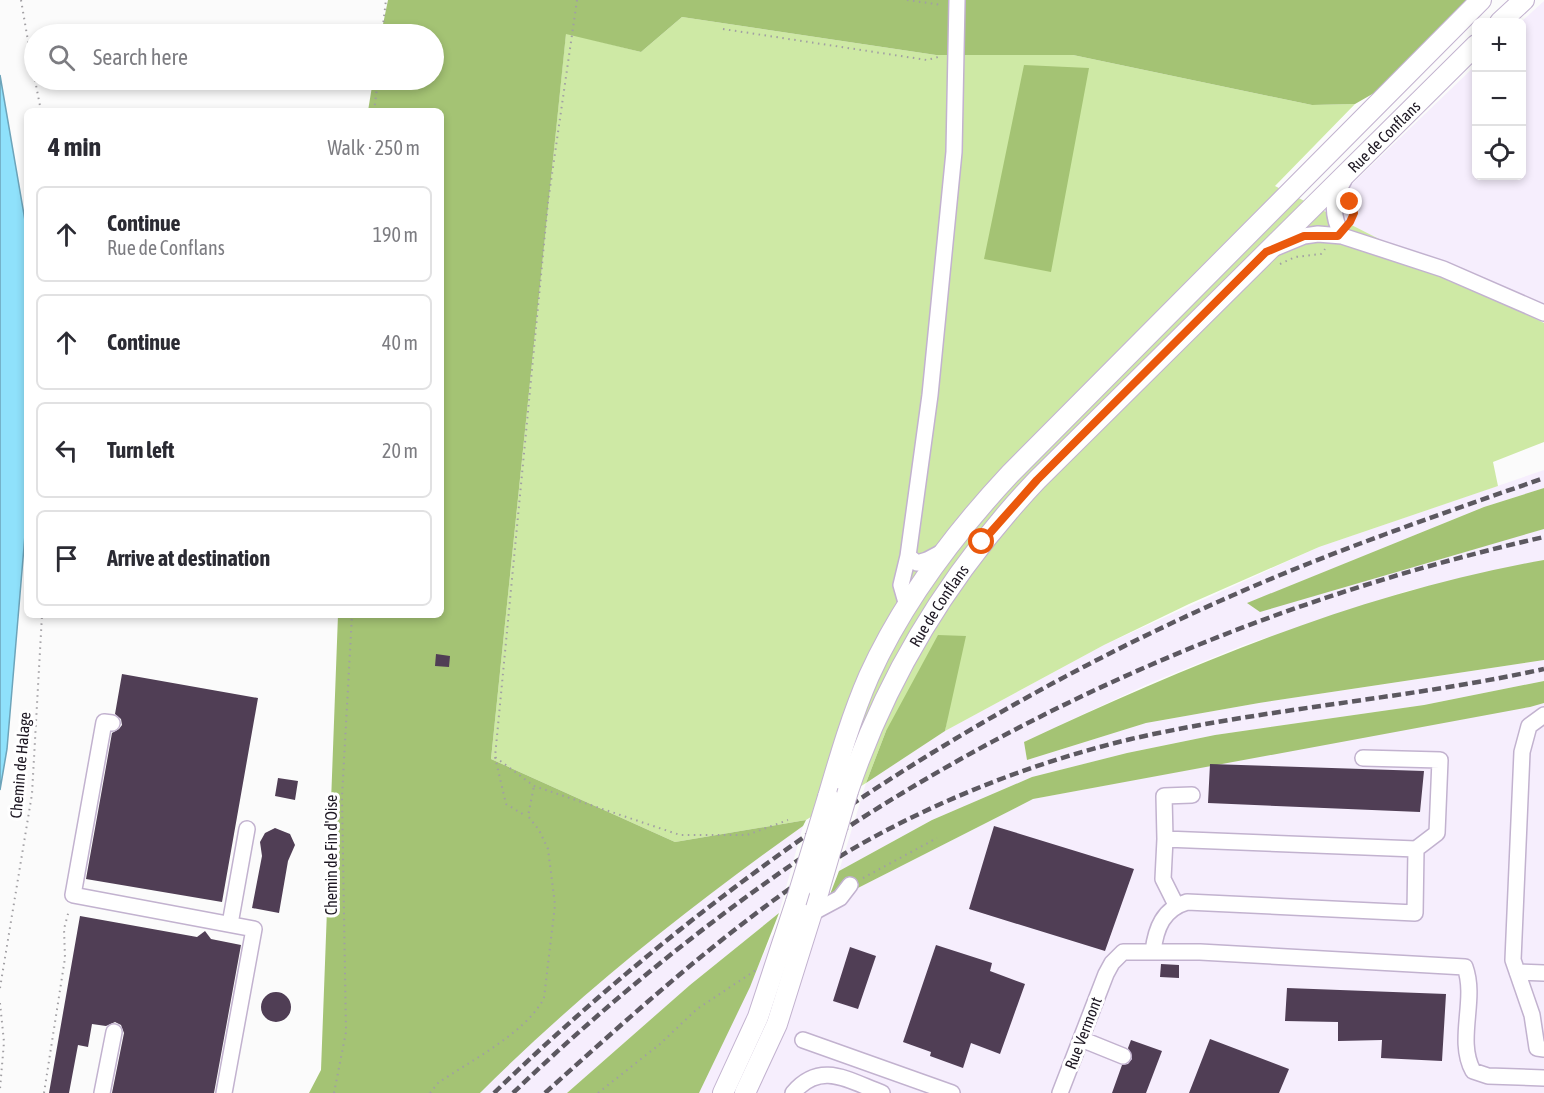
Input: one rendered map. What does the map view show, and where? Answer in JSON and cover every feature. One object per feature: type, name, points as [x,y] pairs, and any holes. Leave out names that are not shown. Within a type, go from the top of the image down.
[{"type":"main road","name":"Rue de Conflans","points":[[745,1093],[777,1024],[828,797],[862,694],[907,606],[948,548],[1010,474],[1481,0]]},
{"type":"main road","points":[[1504,18],[1519,0]]},
{"type":"main road","points":[[1504,18],[1524,0]]},
{"type":"main road","name":"Rue de Conflans","points":[[723,1093],[804,907],[819,890],[848,791],[870,729],[901,664],[934,608],[976,549],[1037,480],[1270,260],[1354,164],[1472,49]]},
{"type":"street","name":"Rue de Conflans","points":[[907,606],[901,585],[908,556],[930,395],[954,152],[957,4]]},
{"type":"street","points":[[1340,235],[1333,214],[1334,201],[1354,164]]},
{"type":"street","points":[[1270,260],[1304,236],[1340,235],[1443,269],[1544,314]]},
{"type":"street","points":[[908,556],[917,563],[922,562],[948,548]]},
{"type":"street","points":[[1544,715],[1528,726],[1522,752],[1514,960],[1532,1016],[1537,1048],[1544,1049]]},
{"type":"street","points":[[112,723],[104,722],[73,895],[254,929],[224,1093]]},
{"type":"street","points":[[1166,839],[1416,849],[1437,833],[1440,760],[1363,758]]},
{"type":"street","points":[[1176,905],[1163,879],[1166,839],[1164,796],[1192,795]]},
{"type":"street","points":[[230,924],[247,829]]},
{"type":"street","points":[[1416,849],[1415,913],[1186,902],[1176,905],[1162,919],[1155,934],[1152,951],[1465,967],[1470,979],[1466,1059],[1473,1071],[1488,1076],[1544,1078]]},
{"type":"street","points":[[804,907],[840,898],[850,885]]},
{"type":"street","name":"Rue Vermont","points":[[1060,1093],[1112,963],[1123,952],[1152,951]]},
{"type":"street","points":[[1517,972],[1544,973]]},
{"type":"street","points":[[102,1093],[114,1032]]},
{"type":"street","points":[[1081,1039],[1123,1056]]},
{"type":"street","points":[[803,1040],[952,1093]]},
{"type":"street","points":[[793,1093],[804,1081],[830,1074],[882,1093]]},
{"type":"path","points":[[21,0],[25,24]]},
{"type":"path","points":[[383,24],[386,0]]},
{"type":"path","points":[[430,1093],[438,1083],[504,1039],[537,1012],[544,998],[549,966],[549,932],[555,905],[548,849],[539,830],[528,816],[506,804],[495,757],[548,202],[577,0]]},
{"type":"path","points":[[908,0],[957,4]]},
{"type":"path","points":[[723,29],[927,60],[956,53]]},
{"type":"path","points":[[37,90],[40,108]]},
{"type":"path","points":[[374,108],[377,90]]},
{"type":"path","points":[[1270,260],[1321,254],[1350,222],[1354,213],[1350,202],[1353,192]]},
{"type":"path","name":"Chemin de Halage","points":[[0,988],[32,794],[42,618]]},
{"type":"path","name":"Chemin de Fin d'Oise","points":[[334,1093],[346,1032],[342,797],[352,618]]},
{"type":"path","points":[[495,757],[534,786],[680,835],[747,835],[788,820]]},
{"type":"path","points":[[528,816],[534,786]]},
{"type":"path","points":[[850,885],[937,838]]},
{"type":"path","points":[[44,1093],[64,958],[64,929],[73,895]]},
{"type":"path","points":[[598,1093],[660,1044],[697,1009],[754,970],[777,965]]},
{"type":"path","points":[[0,1004],[4,1042],[0,1089]]},
{"type":"shaded area","points":[[1544,1],[1544,323],[1324,211],[1472,69],[1472,180],[1526,180],[1525,18]]},
{"type":"shaded area","points":[[1544,470],[1544,488],[1484,507],[1248,603],[1544,529],[1544,560],[1407,591],[1244,645],[1148,684],[1024,742],[1027,760],[1146,723],[1259,703],[1544,660],[1544,681],[1424,705],[1215,735],[1127,753],[1032,777],[932,820],[839,871],[866,783],[945,731],[1104,645],[1319,547]]},
{"type":"shaded area","points":[[1544,703],[1544,1093],[699,1093],[772,936],[846,899],[854,890],[1033,799]]},
{"type":"shaded area","points":[[803,826],[779,913],[690,985],[567,1093],[480,1093],[539,1033],[630,957],[727,879]]},
{"type":"green space","points":[[388,0],[1469,0],[1395,81],[1355,104],[1312,105],[1073,55],[936,55],[682,17],[641,52],[566,34],[491,759],[675,842],[806,820],[803,826],[718,888],[596,986],[480,1093],[309,1093],[321,1070],[338,618],[444,618],[444,108],[368,108],[371,90],[444,90],[444,24],[383,24]]},
{"type":"green space","points":[[682,17],[936,55],[1073,55],[1312,105],[1355,104],[1275,186],[1544,323],[1544,442],[1493,462],[1498,486],[1319,547],[1189,604],[1104,645],[945,731],[949,708],[886,731],[866,783],[806,820],[675,842],[491,759],[566,33],[641,52]]},
{"type":"green space","points":[[1024,65],[1089,68],[1051,272],[984,259]]},
{"type":"green space","points":[[1544,488],[1544,529],[1260,612],[1247,603],[1484,507]]},
{"type":"green space","points":[[1544,560],[1544,660],[1259,703],[1146,723],[1027,760],[1024,742],[1150,685],[1278,634],[1409,591]]},
{"type":"green space","points":[[938,635],[966,636],[945,731],[866,783],[886,731]]},
{"type":"green space","points":[[1544,681],[1544,703],[1530,707],[1033,799],[854,890],[824,910],[839,871],[932,820],[1032,777],[1127,753],[1215,735],[1424,705]]},
{"type":"green space","points":[[779,913],[750,987],[699,1093],[567,1093],[690,985]]},
{"type":"water","points":[[0,75],[24,215],[24,547],[7,749],[0,790]]},
{"type":"building","points":[[436,654],[450,656],[449,667],[435,666]]},
{"type":"building","points":[[122,674],[258,698],[222,902],[86,879],[112,733],[122,725],[121,719],[115,714]]},
{"type":"building","points":[[1210,764],[1424,771],[1420,812],[1208,803]]},
{"type":"building","points":[[278,778],[298,781],[295,800],[275,796]]},
{"type":"building","points":[[994,826],[1134,869],[1105,951],[969,909]]},
{"type":"building","points":[[275,828],[290,834],[295,845],[288,861],[279,913],[252,908],[262,856],[260,842],[265,833]]},
{"type":"building","points":[[80,916],[197,937],[205,931],[211,939],[241,945],[214,1093],[112,1093],[124,1033],[121,1025],[115,1022],[106,1026],[92,1024],[88,1047],[78,1045],[69,1093],[49,1093]]},
{"type":"building","points":[[936,945],[992,963],[990,971],[1025,984],[1000,1054],[971,1043],[963,1068],[930,1056],[931,1052],[903,1042]]},
{"type":"building","points":[[850,947],[876,956],[858,1009],[833,1001]]},
{"type":"building","points":[[1161,964],[1179,965],[1179,978],[1160,977]]},
{"type":"building","points":[[1287,988],[1446,994],[1442,1061],[1381,1058],[1382,1040],[1338,1041],[1338,1022],[1285,1021]]},
{"type":"building","points":[[276,992],[287,996],[291,1007],[287,1018],[276,1022],[265,1018],[261,1007],[265,996]]},
{"type":"building","points":[[1210,1039],[1289,1069],[1279,1093],[1189,1093]]},
{"type":"building","points":[[1131,1040],[1162,1051],[1146,1093],[1112,1093],[1122,1065],[1128,1064],[1132,1059],[1128,1048]]},
{"type":"railway","points":[[494,1093],[577,1016],[663,944],[752,875],[844,810],[939,749],[1036,692],[1136,640],[1238,593],[1352,547],[1544,478]]},
{"type":"railway","points":[[513,1093],[625,992],[742,900],[864,817],[990,743],[1121,678],[1257,622],[1398,575],[1544,537]]},
{"type":"railway","points":[[545,1093],[692,964],[753,915],[824,866],[865,842],[951,799],[1040,765],[1131,739],[1234,719],[1441,688],[1544,669]]},
{"type":"route","points":[[982,542],[1037,480],[1266,252],[1304,236],[1318,234],[1338,236],[1350,222],[1354,213],[1350,202]]}]
